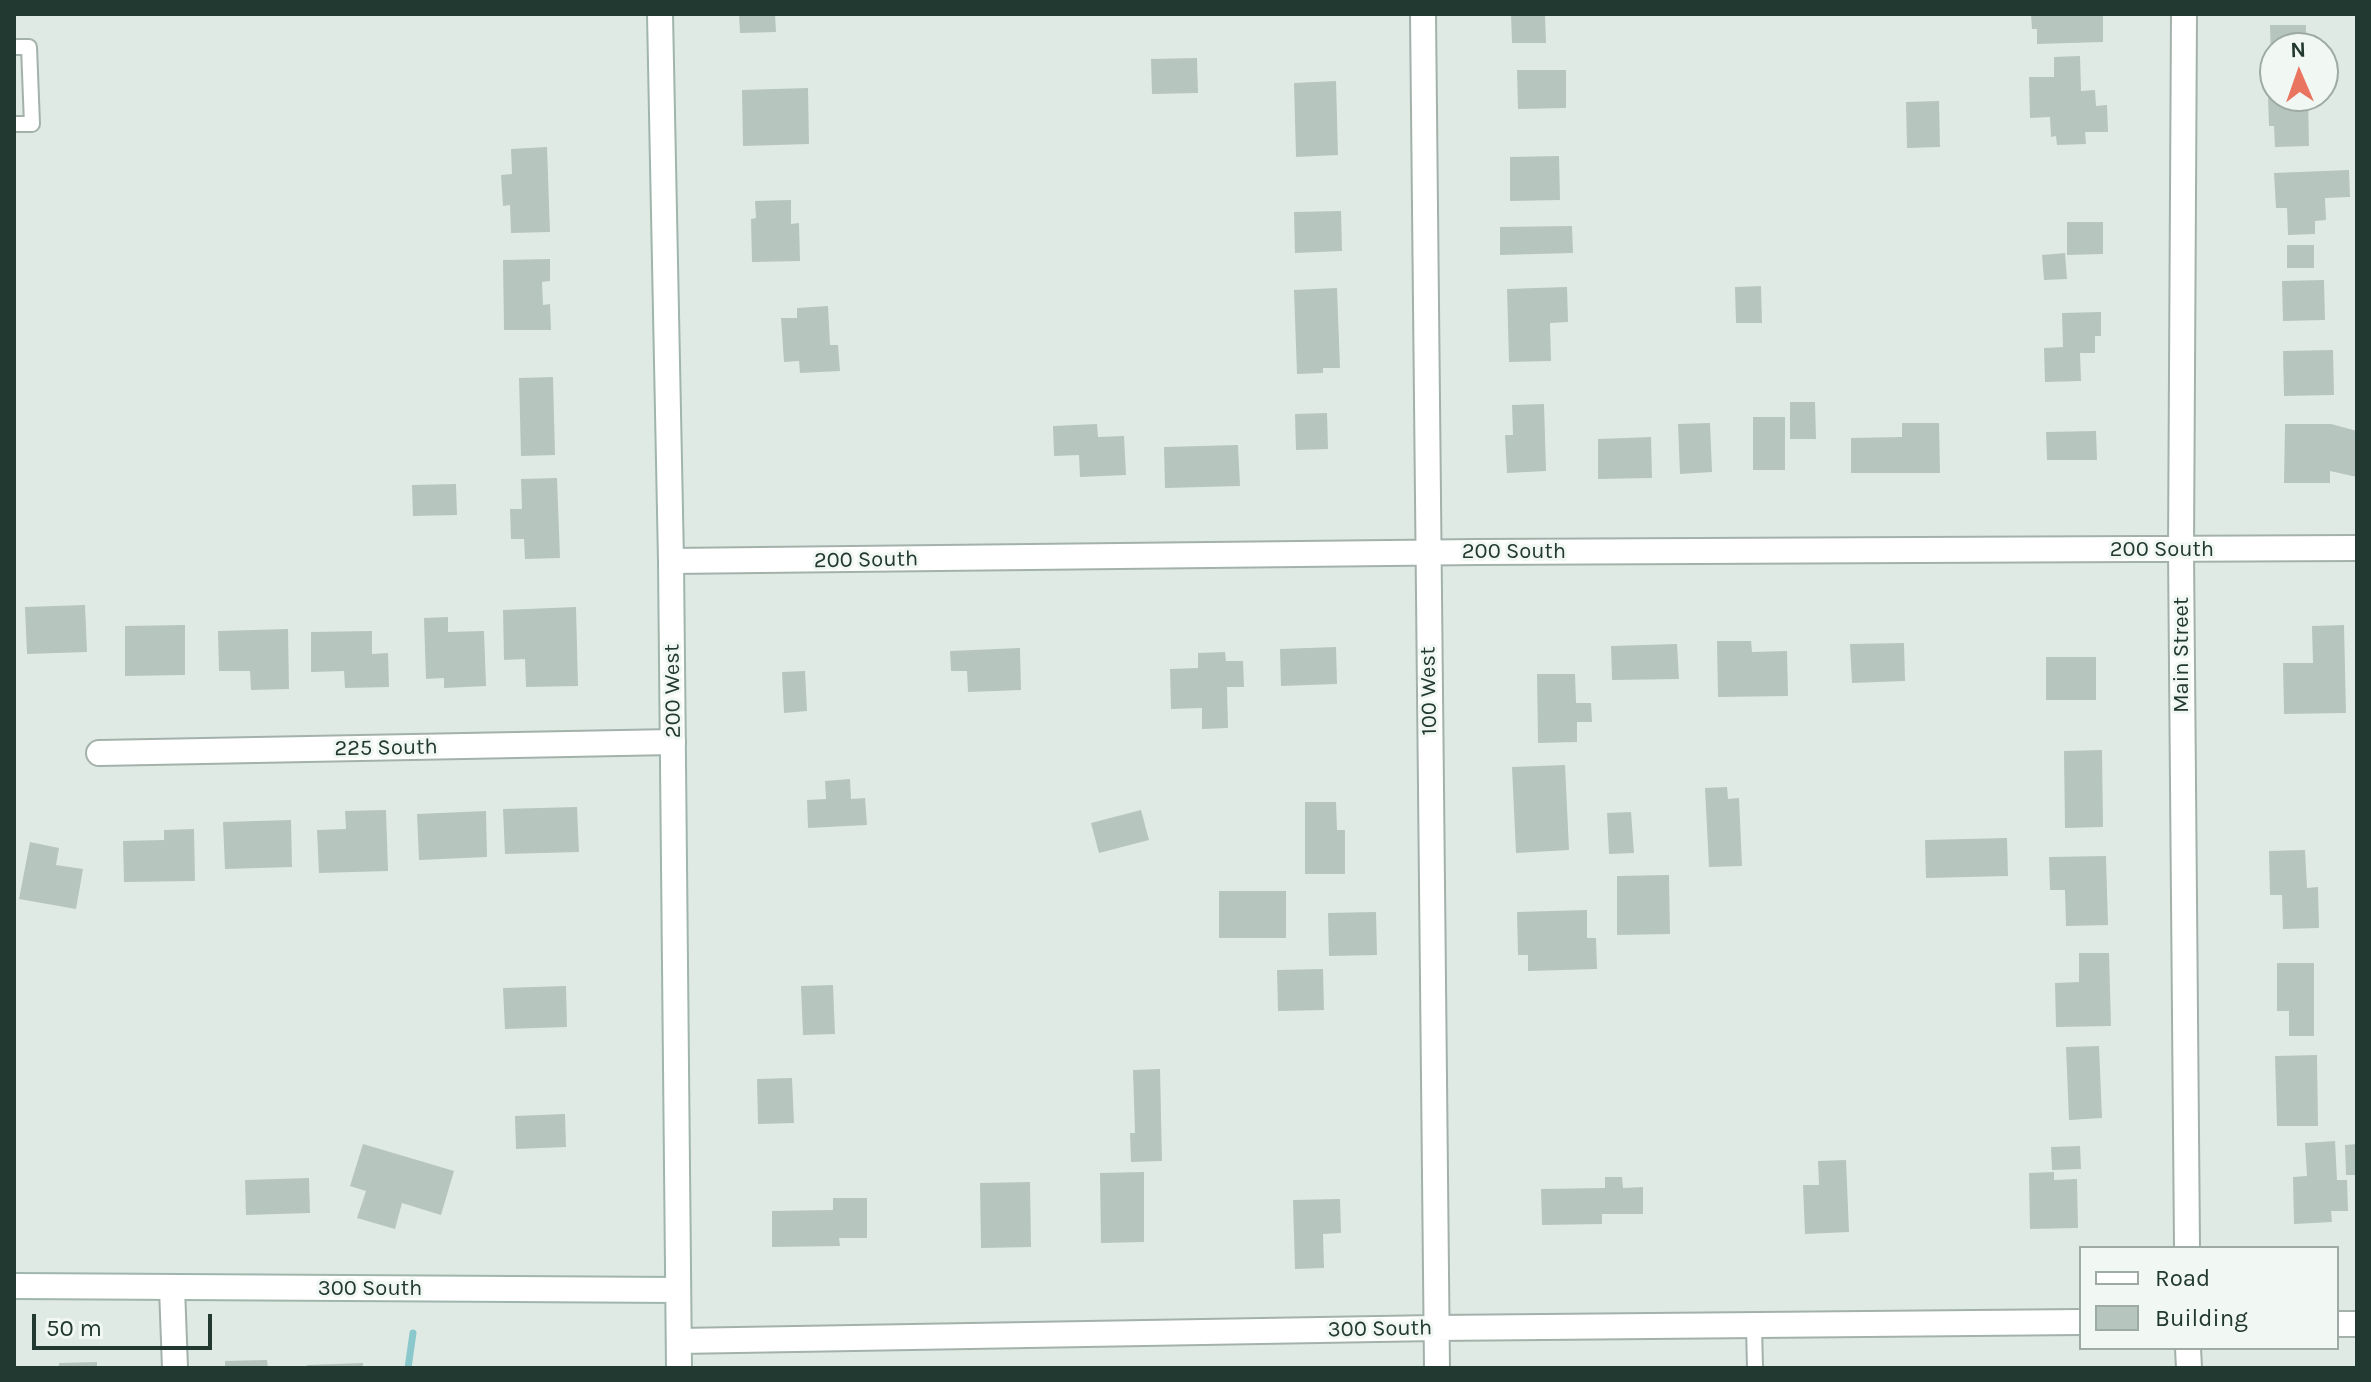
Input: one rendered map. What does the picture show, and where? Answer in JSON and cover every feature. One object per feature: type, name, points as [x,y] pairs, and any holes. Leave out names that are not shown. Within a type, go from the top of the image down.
[{"type":"street","name":"200 West","points":[[660,14],[671,561],[679,1368]]},
{"type":"street","name":"100 West","points":[[1423,14],[1437,1368]]},
{"type":"street","name":"Main Street","points":[[2184,14],[2181,550],[2187,1246]]},
{"type":"street","name":"200 South","points":[[671,561],[1428,552],[2357,548]]},
{"type":"street","name":"225 South","points":[[99,753],[673,742]]},
{"type":"street","name":"300 South","points":[[14,1286],[678,1290]]},
{"type":"street","points":[[172,1288],[175,1368]]},
{"type":"street","name":"300 South","points":[[679,1341],[1436,1328],[2079,1322]]},
{"type":"lane","points":[[14,47],[29,47],[32,124],[14,124]]},
{"type":"lane","points":[[1754,1325],[1755,1368]]},
{"type":"building","points":[[739,14],[775,14],[776,32],[740,33]]},
{"type":"building","points":[[1511,14],[1545,14],[1546,43],[1512,43]]},
{"type":"building","points":[[2031,14],[2103,14],[2103,42],[2037,44],[2037,29],[2032,29]]},
{"type":"building","points":[[2270,25],[2306,25],[2306,32],[2270,32]]},
{"type":"building","points":[[2080,56],[2081,91],[2095,90],[2096,106],[2107,105],[2108,132],[2085,132],[2086,144],[2057,145],[2056,136],[2051,137],[2050,117],[2030,118],[2029,77],[2054,77],[2054,57]]},
{"type":"building","points":[[1197,58],[1198,93],[1152,94],[1151,59]]},
{"type":"building","points":[[1517,70],[1566,70],[1566,108],[1518,109]]},
{"type":"building","points":[[1336,81],[1338,155],[1296,157],[1294,83]]},
{"type":"building","points":[[808,88],[809,144],[743,146],[742,90]]},
{"type":"building","points":[[1939,101],[1940,147],[1907,148],[1906,102]]},
{"type":"building","points":[[2269,112],[2308,112],[2309,146],[2275,147],[2274,126],[2269,126]]},
{"type":"building","points":[[547,147],[550,232],[511,233],[510,205],[503,206],[501,175],[512,174],[511,149]]},
{"type":"building","points":[[1559,156],[1560,200],[1510,201],[1510,157]]},
{"type":"building","points":[[2349,170],[2350,197],[2325,198],[2326,220],[2315,221],[2315,234],[2288,235],[2287,208],[2276,208],[2274,173]]},
{"type":"building","points":[[791,200],[791,224],[799,223],[800,261],[752,262],[751,219],[756,218],[755,201]]},
{"type":"building","points":[[1341,211],[1342,251],[1295,253],[1294,212]]},
{"type":"building","points":[[2067,222],[2103,222],[2103,254],[2067,255]]},
{"type":"building","points":[[1572,226],[1573,253],[1500,255],[1500,227]]},
{"type":"building","points":[[2287,245],[2314,245],[2314,268],[2287,268]]},
{"type":"building","points":[[2065,253],[2067,279],[2044,280],[2042,255]]},
{"type":"building","points":[[550,259],[550,281],[542,282],[543,305],[550,304],[551,330],[504,330],[503,260]]},
{"type":"building","points":[[2324,280],[2325,320],[2283,321],[2282,281]]},
{"type":"building","points":[[1761,286],[1762,323],[1736,323],[1735,287]]},
{"type":"building","points":[[1567,287],[1568,322],[1550,323],[1551,361],[1509,362],[1507,289]]},
{"type":"building","points":[[1337,288],[1340,368],[1323,368],[1323,373],[1297,374],[1294,290]]},
{"type":"building","points":[[828,306],[830,345],[838,345],[840,371],[800,373],[799,361],[784,362],[781,318],[797,318],[797,308]]},
{"type":"building","points":[[2101,312],[2101,336],[2095,336],[2095,353],[2080,353],[2081,381],[2045,382],[2044,348],[2063,347],[2062,313]]},
{"type":"building","points":[[2333,350],[2334,395],[2284,396],[2283,351]]},
{"type":"building","points":[[553,377],[555,455],[521,456],[519,378]]},
{"type":"building","points":[[1790,402],[1815,402],[1816,439],[1790,439]]},
{"type":"building","points":[[1544,404],[1546,471],[1507,473],[1505,435],[1513,435],[1512,405]]},
{"type":"building","points":[[1327,413],[1328,449],[1296,450],[1295,414]]},
{"type":"building","points":[[1753,417],[1785,417],[1785,470],[1753,470]]},
{"type":"building","points":[[1710,423],[1712,472],[1680,474],[1678,424]]},
{"type":"building","points":[[1902,423],[1939,423],[1940,473],[1851,473],[1851,438],[1902,437]]},
{"type":"building","points":[[1097,424],[1098,437],[1124,436],[1126,475],[1080,477],[1079,455],[1054,456],[1053,426]]},
{"type":"building","points":[[2285,424],[2331,424],[2357,431],[2357,477],[2330,471],[2330,483],[2284,483]]},
{"type":"building","points":[[2096,431],[2097,460],[2047,460],[2046,432]]},
{"type":"building","points":[[1651,437],[1652,478],[1598,479],[1598,439]]},
{"type":"building","points":[[1238,445],[1240,486],[1165,488],[1164,447]]},
{"type":"building","points":[[557,478],[560,558],[525,559],[524,539],[511,539],[510,509],[522,509],[521,479]]},
{"type":"building","points":[[456,484],[457,515],[413,516],[412,485]]},
{"type":"building","points":[[85,605],[87,652],[27,654],[25,607]]},
{"type":"building","points":[[576,607],[578,686],[526,687],[525,659],[504,660],[503,610]]},
{"type":"building","points":[[448,617],[448,632],[484,631],[486,686],[444,688],[444,678],[426,679],[424,618]]},
{"type":"building","points":[[185,625],[185,675],[125,676],[125,626]]},
{"type":"building","points":[[2344,625],[2346,713],[2284,714],[2283,663],[2313,663],[2312,626]]},
{"type":"building","points":[[288,629],[289,689],[251,690],[250,671],[219,671],[218,631]]},
{"type":"building","points":[[372,631],[372,654],[388,653],[389,687],[345,688],[344,671],[311,672],[311,632]]},
{"type":"building","points":[[1717,641],[1751,641],[1752,652],[1787,651],[1788,696],[1718,697]]},
{"type":"building","points":[[1904,643],[1905,681],[1852,683],[1850,644]]},
{"type":"building","points":[[1677,644],[1679,679],[1612,680],[1611,646]]},
{"type":"building","points":[[1336,647],[1337,684],[1281,686],[1280,649]]},
{"type":"building","points":[[1020,648],[1021,690],[968,692],[967,671],[951,671],[950,651]]},
{"type":"building","points":[[1225,652],[1226,661],[1243,661],[1244,687],[1227,687],[1228,728],[1202,729],[1202,708],[1171,709],[1170,669],[1198,668],[1198,653]]},
{"type":"building","points":[[2046,657],[2096,657],[2096,700],[2046,700]]},
{"type":"building","points":[[805,671],[807,711],[784,713],[782,672]]},
{"type":"building","points":[[1537,674],[1575,674],[1576,703],[1591,703],[1592,722],[1577,722],[1577,742],[1538,743]]},
{"type":"building","points":[[2102,750],[2103,827],[2065,828],[2064,751]]},
{"type":"building","points":[[1565,765],[1569,850],[1516,853],[1512,767]]},
{"type":"building","points":[[850,779],[851,799],[865,798],[867,825],[808,828],[807,800],[826,799],[825,781]]},
{"type":"building","points":[[1727,787],[1728,799],[1739,798],[1742,866],[1709,867],[1705,788]]},
{"type":"building","points":[[1305,802],[1336,802],[1337,830],[1345,830],[1345,874],[1305,874]]},
{"type":"building","points":[[577,807],[579,852],[505,854],[503,809]]},
{"type":"building","points":[[386,810],[388,871],[319,873],[317,830],[346,829],[345,811]]},
{"type":"building","points":[[1141,810],[1149,840],[1099,853],[1091,823]]},
{"type":"building","points":[[486,811],[487,857],[419,860],[417,814]]},
{"type":"building","points":[[1631,812],[1634,853],[1609,854],[1607,813]]},
{"type":"building","points":[[291,820],[292,867],[225,869],[223,822]]},
{"type":"building","points":[[194,829],[195,881],[124,882],[123,841],[164,840],[164,830]]},
{"type":"building","points":[[2007,838],[2008,876],[1926,878],[1925,840]]},
{"type":"building","points":[[30,842],[59,848],[56,865],[83,869],[76,909],[19,899]]},
{"type":"building","points":[[2305,850],[2307,888],[2318,887],[2319,928],[2283,929],[2282,895],[2270,895],[2269,851]]},
{"type":"building","points":[[2106,856],[2108,925],[2066,926],[2065,890],[2050,890],[2049,857]]},
{"type":"building","points":[[1669,875],[1670,934],[1617,935],[1617,876]]},
{"type":"building","points":[[1219,891],[1286,891],[1286,938],[1219,938]]},
{"type":"building","points":[[1587,910],[1587,938],[1596,938],[1597,969],[1528,971],[1528,955],[1518,955],[1517,912]]},
{"type":"building","points":[[1376,912],[1377,955],[1329,956],[1328,913]]},
{"type":"building","points":[[2079,953],[2109,953],[2111,1026],[2056,1027],[2055,983],[2079,982]]},
{"type":"building","points":[[2277,963],[2314,963],[2314,1036],[2289,1036],[2289,1011],[2277,1011]]},
{"type":"building","points":[[1323,969],[1324,1010],[1278,1011],[1277,970]]},
{"type":"building","points":[[833,985],[835,1034],[803,1035],[801,986]]},
{"type":"building","points":[[566,986],[567,1027],[505,1029],[503,988]]},
{"type":"building","points":[[2099,1046],[2102,1118],[2069,1120],[2066,1047]]},
{"type":"building","points":[[2317,1055],[2318,1126],[2277,1126],[2275,1056]]},
{"type":"building","points":[[1160,1069],[1162,1161],[1131,1162],[1130,1133],[1135,1133],[1133,1070]]},
{"type":"building","points":[[792,1078],[794,1123],[758,1124],[757,1079]]},
{"type":"building","points":[[565,1114],[566,1147],[516,1149],[515,1116]]},
{"type":"building","points":[[2335,1141],[2337,1180],[2347,1180],[2348,1211],[2331,1211],[2332,1222],[2294,1224],[2293,1177],[2307,1176],[2305,1143]]},
{"type":"building","points":[[363,1144],[454,1171],[441,1215],[402,1203],[395,1229],[357,1218],[366,1191],[350,1186]]},
{"type":"building","points":[[2357,1144],[2357,1175],[2346,1175],[2345,1145]]},
{"type":"building","points":[[2080,1146],[2081,1169],[2052,1170],[2051,1147]]},
{"type":"building","points":[[1846,1160],[1849,1232],[1805,1234],[1803,1185],[1819,1185],[1818,1161]]},
{"type":"building","points":[[1144,1172],[1144,1242],[1101,1243],[1100,1173]]},
{"type":"building","points":[[2054,1172],[2054,1180],[2077,1179],[2078,1228],[2030,1229],[2029,1173]]},
{"type":"building","points":[[1605,1177],[1622,1177],[1623,1188],[1643,1187],[1643,1214],[1602,1214],[1602,1224],[1542,1225],[1541,1189],[1605,1188]]},
{"type":"building","points":[[309,1178],[310,1213],[246,1215],[245,1180]]},
{"type":"building","points":[[1030,1182],[1031,1247],[981,1248],[980,1183]]},
{"type":"building","points":[[833,1198],[867,1198],[867,1238],[839,1238],[840,1246],[772,1247],[772,1211],[833,1210]]},
{"type":"building","points":[[1340,1199],[1341,1233],[1323,1234],[1324,1268],[1295,1269],[1293,1200]]},
{"type":"building","points":[[267,1360],[268,1368],[225,1368],[225,1361]]},
{"type":"building","points":[[97,1362],[97,1368],[59,1368],[59,1363]]},
{"type":"building","points":[[363,1363],[363,1368],[307,1368],[307,1365]]},
{"type":"waterway","points":[[408,1368],[413,1333]]}]
